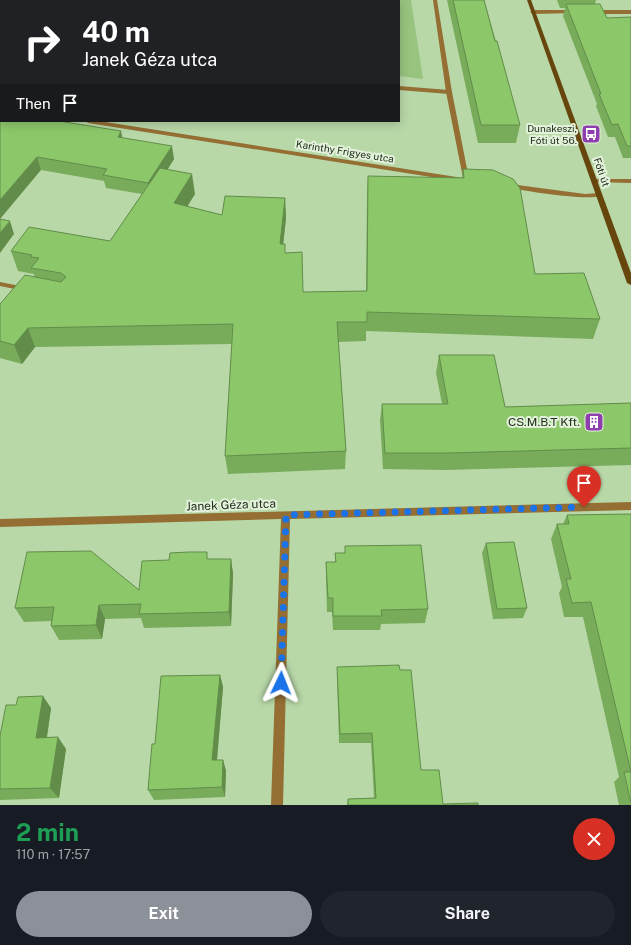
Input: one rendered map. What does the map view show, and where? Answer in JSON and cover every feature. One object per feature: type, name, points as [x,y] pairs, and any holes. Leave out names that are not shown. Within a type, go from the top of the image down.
[{"type":"main road","name":"Fóti út","points":[[529,0],[631,283]]},
{"type":"street","points":[[435,0],[466,180]]},
{"type":"street","points":[[533,12],[578,12]]},
{"type":"street","points":[[586,12],[631,12]]},
{"type":"street","points":[[400,88],[450,92]]},
{"type":"street","name":"Karinthy Frigyes utca","points":[[94,122],[474,181]]},
{"type":"street","points":[[594,181],[631,181]]},
{"type":"street","points":[[506,185],[585,196],[599,195]]},
{"type":"street","points":[[0,284],[30,290]]},
{"type":"street","name":"Janek Géza utca","points":[[0,523],[631,506]]},
{"type":"street","points":[[277,805],[286,515]]},
{"type":"green space","points":[[400,0],[411,0],[423,79],[400,76]]},
{"type":"building","points":[[453,0],[484,0],[520,125],[481,125]]},
{"type":"building","points":[[566,4],[600,4],[607,18],[631,17],[631,146],[627,146],[618,124],[612,125]]},
{"type":"building","points":[[0,122],[65,122],[121,131],[118,137],[172,146],[148,183],[103,175],[107,169],[37,157],[0,200]]},
{"type":"building","points":[[160,168],[192,174],[174,203],[222,215],[225,196],[285,198],[280,244],[285,244],[285,253],[302,252],[303,292],[367,291],[368,176],[464,178],[463,169],[493,170],[513,179],[520,188],[535,274],[584,273],[600,319],[367,312],[367,322],[337,322],[346,451],[225,456],[233,324],[28,328],[14,345],[0,341],[0,304],[25,275],[61,282],[66,277],[61,273],[31,268],[39,258],[31,257],[32,255],[11,251],[29,227],[110,241]]},
{"type":"building","points":[[0,219],[10,221],[0,233]]},
{"type":"building","points":[[439,355],[494,355],[505,407],[631,403],[631,448],[449,453],[385,453],[382,404],[448,404]]},
{"type":"building","points":[[631,514],[631,772],[591,602],[572,603],[566,579],[571,579],[557,524],[569,524],[567,515]]},
{"type":"building","points":[[514,542],[527,608],[497,609],[486,543]]},
{"type":"building","points":[[421,545],[428,609],[381,610],[382,616],[333,616],[333,598],[328,598],[326,562],[336,562],[335,553],[345,553],[345,546]]},
{"type":"building","points":[[91,551],[139,590],[142,561],[169,560],[170,553],[189,552],[207,552],[207,559],[231,559],[229,612],[139,614],[141,604],[99,605],[96,625],[51,626],[54,607],[15,608],[27,552]]},
{"type":"building","points":[[399,665],[400,670],[411,670],[421,770],[439,770],[443,804],[478,803],[478,805],[348,805],[348,799],[376,798],[372,733],[340,734],[337,667]]},
{"type":"building","points":[[220,675],[212,760],[223,760],[222,787],[148,790],[152,744],[155,744],[161,676]]},
{"type":"building","points":[[43,696],[36,738],[58,737],[50,788],[0,789],[0,736],[6,705],[16,705],[18,697]]},
{"type":"building","points":[[624,772],[631,772],[631,803]]},
{"type":"place","name":"Dunakeszi, Fóti út 56.","points":[[591,134]]},
{"type":"place","name":"CS.M.B.T Kft.","points":[[594,422]]},
{"type":"route","points":[[281,683],[286,515],[584,507]]}]
